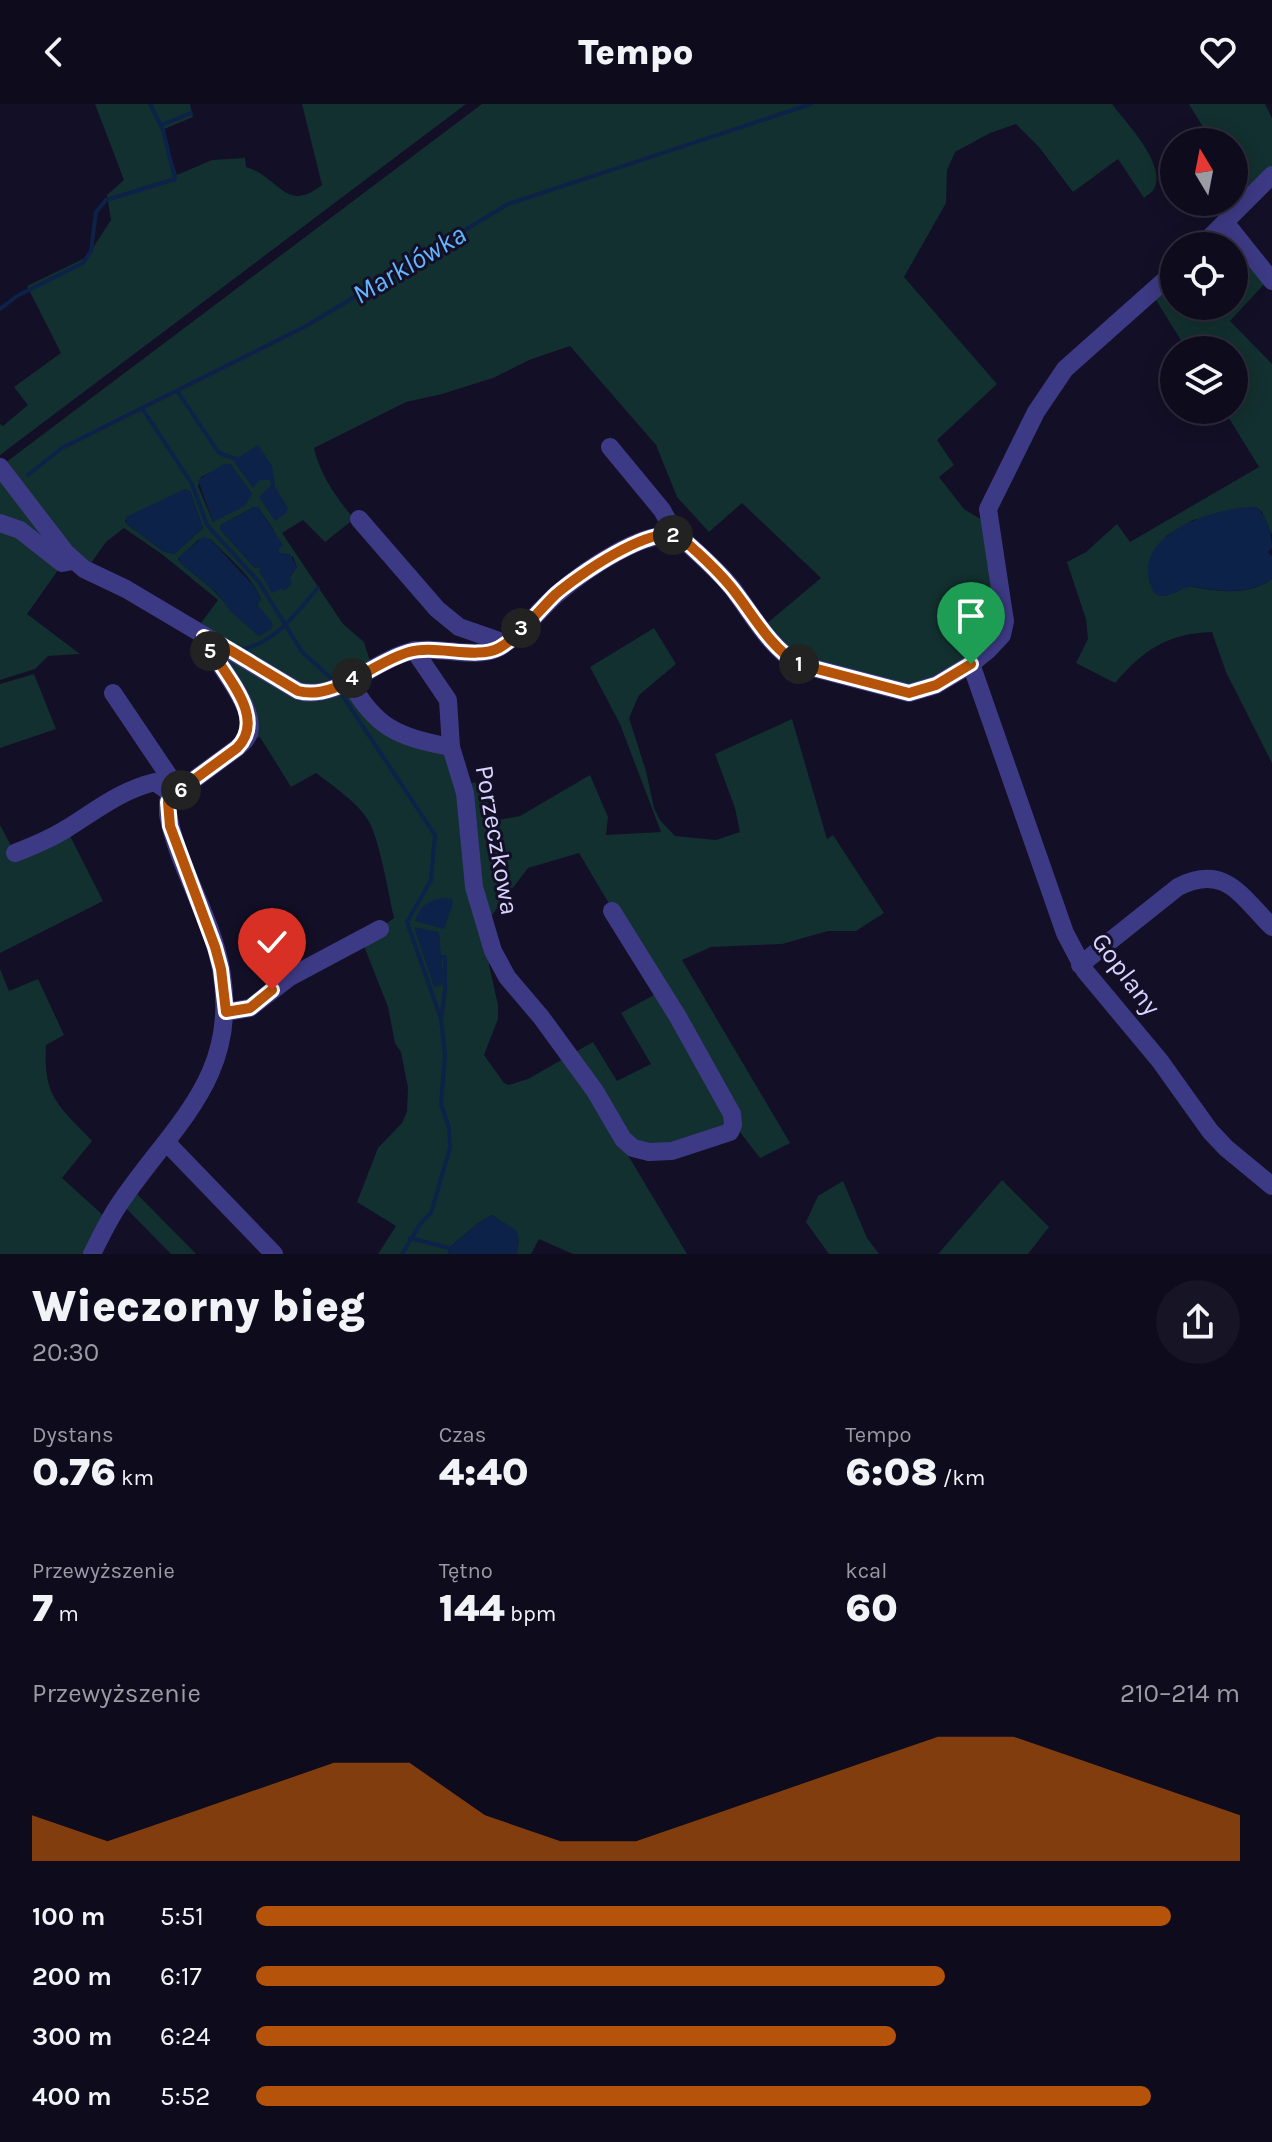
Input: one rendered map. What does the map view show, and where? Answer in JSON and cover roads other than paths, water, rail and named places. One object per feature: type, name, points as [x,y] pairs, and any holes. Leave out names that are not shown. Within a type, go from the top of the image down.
[{"type":"street","points":[[1215,232],[1272,175]]},
{"type":"street","points":[[1225,222],[1272,281]]},
{"type":"street","points":[[0,467],[73,561],[298,691],[311,695],[323,693],[414,650],[503,650],[583,573],[652,536],[669,534],[680,537],[731,587],[785,656],[798,664],[909,693],[936,685],[971,664],[988,650],[1005,627],[988,509],[1036,412],[1065,369],[1160,284]]},
{"type":"street","points":[[610,447],[662,510],[668,521],[669,534]]},
{"type":"street","points":[[359,519],[437,609],[459,627],[503,650]]},
{"type":"street","points":[[0,523],[20,530],[62,563],[73,561]]},
{"type":"street","points":[[92,1254],[117,1207],[192,1108],[210,1074],[223,1038],[226,1012],[221,969],[170,826],[168,802],[237,748],[250,730],[244,704],[213,657],[204,637]]},
{"type":"street","name":"Porzeczkowa","points":[[414,650],[448,700],[451,747],[465,793],[474,887],[493,951],[507,977],[551,1031],[595,1091],[623,1139],[633,1148],[649,1152],[672,1151],[730,1132],[732,1114],[678,1017],[612,911]]},
{"type":"street","name":"Goplany","points":[[971,664],[1065,933],[1080,965],[1160,1061],[1210,1131],[1272,1186]]},
{"type":"street","points":[[349,680],[361,703],[383,726],[451,747]]},
{"type":"street","points":[[113,693],[176,793]]},
{"type":"street","points":[[15,853],[49,838],[118,795],[144,784],[155,782],[176,793]]},
{"type":"street","points":[[1080,965],[1178,887],[1195,878],[1216,878],[1232,887],[1272,927]]},
{"type":"street","points":[[226,1012],[250,1008],[290,977],[380,929]]},
{"type":"street","points":[[167,1143],[274,1254]]},
{"type":"water","points":[[258,445],[272,466],[275,487],[288,508],[275,521],[259,497],[271,485],[270,480],[260,480],[253,488],[235,463],[236,459]]},
{"type":"water","points":[[224,464],[230,464],[252,494],[245,506],[213,522],[198,480]]},
{"type":"water","points":[[185,489],[190,491],[203,528],[174,554],[163,551],[127,524],[126,517]]},
{"type":"water","points":[[258,507],[283,545],[279,553],[290,554],[297,567],[290,576],[292,584],[284,591],[281,589],[272,593],[260,572],[261,567],[255,568],[220,529],[221,525]]},
{"type":"water","points":[[1256,507],[1270,531],[1272,548],[1268,552],[1272,556],[1272,579],[1245,590],[1190,587],[1166,596],[1155,593],[1150,584],[1148,564],[1155,549],[1167,536],[1202,517]]},
{"type":"water","points":[[203,537],[210,539],[254,586],[261,599],[257,605],[272,622],[272,629],[259,636],[231,612],[216,592],[179,562],[180,556]]},
{"type":"water","points":[[442,898],[452,899],[453,903],[444,929],[415,921],[424,905]]},
{"type":"water","points":[[414,927],[439,932],[442,985],[434,987]]},
{"type":"water","points":[[492,1215],[517,1231],[519,1242],[516,1254],[448,1254],[449,1248]]},
{"type":"waterway","points":[[0,309],[17,296],[83,263],[91,251],[96,212],[106,200],[175,179],[163,130],[150,104]]},
{"type":"waterway","name":"Marklówka","points":[[28,475],[62,448],[308,325],[508,204],[811,104]]},
{"type":"waterway","points":[[161,125],[191,113]]},
{"type":"waterway","points":[[177,391],[219,453],[236,459]]},
{"type":"waterway","points":[[142,408],[192,484],[207,525],[259,582],[302,652],[332,679]]},
{"type":"waterway","points":[[243,649],[276,633],[318,588]]},
{"type":"waterway","points":[[340,692],[435,835],[431,880],[407,922],[441,1019]]},
{"type":"waterway","points":[[402,1254],[431,1213],[450,1148],[449,1128],[441,1104],[445,1055],[441,1019],[445,957],[441,957]]},
{"type":"waterway","points":[[410,1238],[449,1248]]}]
